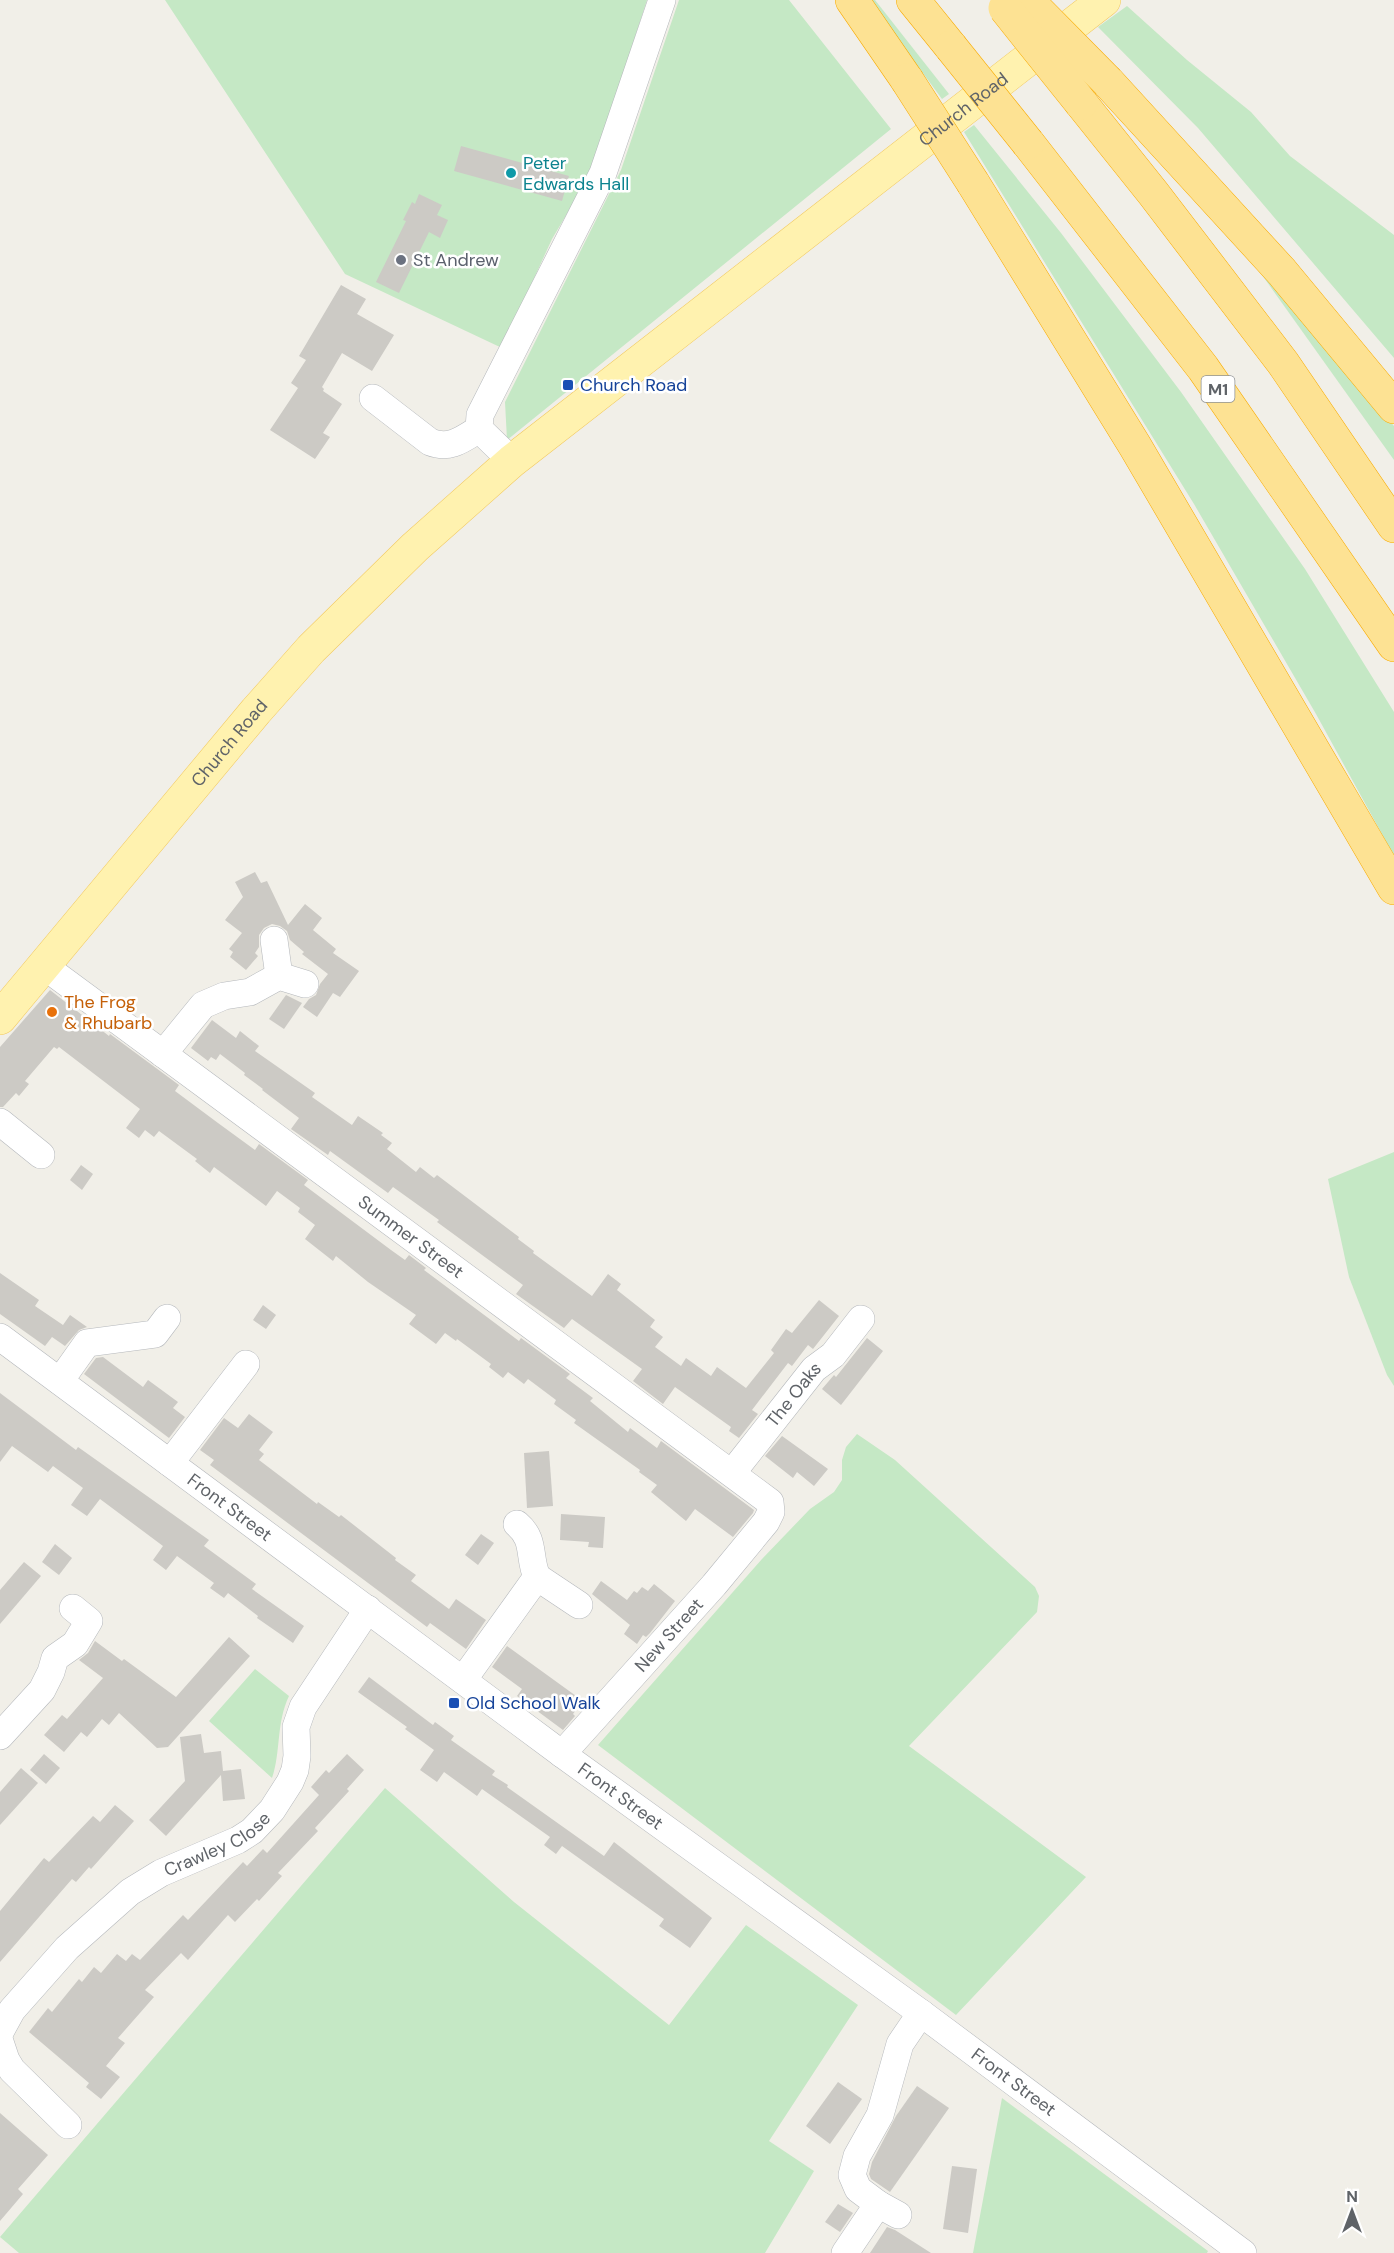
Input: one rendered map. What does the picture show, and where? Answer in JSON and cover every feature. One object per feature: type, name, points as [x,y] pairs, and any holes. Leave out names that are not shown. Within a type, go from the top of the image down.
[{"type":"highway","points":[[852,0],[973,183],[1135,446],[1394,888]]},
{"type":"highway","name":"M1","points":[[913,0],[1028,142],[1203,368],[1394,645]]},
{"type":"highway","points":[[1010,3],[1108,82],[1282,272],[1394,407]]},
{"type":"highway","points":[[1010,3],[1081,104],[1154,193],[1283,363],[1394,526]]},
{"type":"main road","name":"Church Road","points":[[0,1018],[256,711],[311,649],[414,547],[513,461],[1104,0]]},
{"type":"street","points":[[479,429],[480,415],[603,174],[662,0]]},
{"type":"street","points":[[373,398],[430,442],[439,446],[457,443],[479,429]]},
{"type":"street","points":[[479,429],[513,461]]},
{"type":"street","points":[[274,940],[279,976]]},
{"type":"street","name":"Summer Street","points":[[44,966],[732,1473],[770,1502],[771,1512]]},
{"type":"street","points":[[163,1054],[203,1005],[224,996],[250,992],[279,976],[305,984]]},
{"type":"street","points":[[0,1122],[41,1155]]},
{"type":"street","points":[[60,1381],[87,1343],[155,1334],[167,1318]]},
{"type":"street","name":"The Oaks","points":[[732,1473],[814,1369],[833,1355],[861,1319]]},
{"type":"street","name":"Front Street","points":[[0,1337],[562,1754],[921,2013],[1244,2253]]},
{"type":"street","points":[[170,1463],[246,1364]]},
{"type":"street","name":"New Street","points":[[562,1754],[714,1585],[766,1522],[771,1512]]},
{"type":"street","points":[[517,1524],[530,1540],[532,1565],[537,1577],[579,1605]]},
{"type":"street","points":[[463,1680],[537,1577]]},
{"type":"street","points":[[0,1736],[42,1690],[55,1658],[75,1644],[89,1621],[73,1608]]},
{"type":"street","name":"Crawley Close","points":[[0,2032],[12,2010],[68,1948],[130,1892],[161,1873],[252,1832],[272,1810],[295,1770],[296,1726],[303,1707],[368,1609]]},
{"type":"street","points":[[845,2253],[888,2210],[858,2188],[852,2175],[857,2156],[880,2115],[900,2044],[921,2013]]},
{"type":"street","points":[[0,2042],[12,2070],[68,2125]]},
{"type":"green space","points":[[165,0],[647,0],[591,173],[552,239],[502,348],[345,274]]},
{"type":"green space","points":[[679,0],[789,0],[891,129],[507,440],[505,402],[621,170]]},
{"type":"green space","points":[[869,0],[875,0],[949,94],[942,99]]},
{"type":"green space","points":[[1127,6],[1187,60],[1251,112],[1290,156],[1394,235],[1394,358],[1198,128],[1098,27]]},
{"type":"green space","points":[[974,125],[1061,233],[1181,392],[1305,569],[1394,712],[1394,856],[1316,714],[1194,504],[964,132]]},
{"type":"green space","points":[[1264,273],[1394,426],[1394,460],[1262,275]]},
{"type":"green space","points":[[1394,1152],[1394,1386],[1387,1375],[1349,1277],[1328,1179]]},
{"type":"green space","points":[[857,1434],[895,1460],[1035,1587],[1039,1596],[1037,1612],[909,1746],[1086,1877],[956,2015],[598,1745],[762,1559],[810,1509],[834,1492],[842,1480],[842,1460],[846,1447]]},
{"type":"green space","points":[[255,1669],[289,1696],[282,1716],[272,1778],[209,1721]]},
{"type":"green space","points":[[385,1788],[514,1902],[669,2025],[746,1925],[858,2005],[769,2141],[814,2171],[765,2253],[19,2253],[0,2237]]},
{"type":"green space","points":[[1002,2098],[1208,2251],[1207,2253],[973,2253]]},
{"type":"building","name":"Peter Edwards Hall","points":[[461,146],[569,176],[562,201],[454,171]]},
{"type":"building","name":"St Andrew","points":[[419,194],[442,205],[437,215],[448,220],[440,238],[429,232],[399,293],[376,282],[406,221],[403,220],[412,202],[415,204]]},
{"type":"building","points":[[341,285],[366,299],[357,314],[394,335],[372,371],[342,353],[322,387],[323,391],[342,404],[323,433],[330,437],[315,459],[270,430],[298,388],[291,383],[306,360],[299,356]]},
{"type":"building","points":[[255,872],[261,883],[267,881],[288,925],[305,904],[322,918],[313,930],[336,949],[333,953],[359,971],[340,997],[333,993],[317,1017],[303,1007],[309,999],[316,995],[320,984],[328,974],[302,954],[304,952],[290,940],[287,931],[280,926],[272,924],[264,928],[259,935],[259,947],[255,953],[258,956],[246,970],[230,957],[233,952],[229,949],[242,933],[225,920],[243,897],[235,882]]},
{"type":"building","points":[[50,990],[109,1036],[110,1034],[179,1085],[175,1091],[218,1123],[255,1150],[259,1144],[308,1180],[304,1185],[391,1250],[405,1260],[409,1255],[426,1268],[424,1270],[519,1341],[521,1338],[570,1374],[566,1378],[593,1398],[590,1401],[628,1432],[630,1428],[657,1448],[661,1441],[754,1510],[753,1513],[733,1537],[695,1509],[686,1521],[651,1492],[657,1485],[639,1472],[640,1470],[574,1423],[576,1420],[554,1404],[556,1400],[528,1379],[524,1384],[508,1372],[503,1378],[489,1367],[491,1364],[457,1339],[456,1341],[445,1333],[436,1344],[409,1324],[416,1315],[368,1282],[336,1256],[333,1261],[305,1239],[315,1225],[298,1212],[300,1208],[277,1191],[266,1206],[214,1167],[210,1173],[195,1161],[197,1159],[159,1131],[154,1137],[145,1130],[139,1138],[126,1128],[140,1109],[59,1047],[57,1049],[54,1047],[25,1081],[29,1084],[19,1096],[16,1093],[3,1107],[0,1107],[0,1047]]},
{"type":"building","points":[[286,995],[302,1003],[284,1029],[269,1019]]},
{"type":"building","points":[[212,1020],[236,1038],[240,1031],[259,1046],[255,1051],[315,1093],[312,1097],[352,1125],[358,1116],[383,1133],[381,1135],[392,1143],[387,1149],[416,1172],[420,1167],[434,1178],[437,1175],[519,1237],[518,1239],[534,1251],[533,1253],[592,1296],[608,1274],[621,1284],[617,1290],[655,1320],[650,1327],[663,1337],[655,1347],[681,1366],[686,1358],[711,1376],[717,1367],[746,1388],[774,1353],[771,1350],[786,1329],[792,1333],[819,1300],[839,1316],[813,1349],[808,1345],[792,1366],[788,1363],[752,1410],[758,1414],[739,1438],[729,1431],[731,1427],[675,1387],[663,1404],[633,1381],[642,1369],[572,1319],[564,1328],[516,1294],[523,1285],[437,1222],[439,1220],[393,1187],[388,1193],[330,1151],[328,1155],[291,1129],[299,1118],[220,1054],[216,1060],[211,1057],[208,1061],[191,1048]]},
{"type":"building","points":[[81,1165],[93,1174],[82,1190],[70,1180]]},
{"type":"building","points":[[0,1273],[39,1300],[35,1306],[63,1325],[70,1315],[87,1327],[79,1330],[65,1346],[52,1337],[45,1346],[0,1314]]},
{"type":"building","points":[[263,1305],[276,1315],[266,1329],[253,1320]]},
{"type":"building","points":[[867,1338],[883,1351],[841,1405],[822,1389],[834,1375],[836,1377]]},
{"type":"building","points":[[103,1357],[143,1387],[148,1380],[178,1402],[173,1408],[185,1417],[169,1438],[84,1374],[96,1358]]},
{"type":"building","points":[[0,1393],[76,1450],[78,1447],[209,1540],[204,1546],[256,1584],[252,1589],[304,1626],[293,1643],[257,1618],[258,1616],[228,1593],[224,1598],[210,1588],[214,1583],[177,1556],[166,1570],[153,1560],[163,1546],[100,1499],[87,1516],[71,1505],[83,1488],[53,1466],[48,1472],[12,1446],[0,1462]]},
{"type":"building","points":[[249,1414],[273,1432],[259,1450],[264,1454],[259,1460],[317,1504],[318,1502],[339,1517],[341,1515],[396,1558],[395,1560],[416,1575],[411,1581],[449,1609],[456,1599],[486,1620],[466,1649],[430,1623],[427,1627],[210,1465],[214,1460],[200,1450],[224,1418],[238,1428]]},
{"type":"building","points":[[782,1436],[828,1469],[814,1486],[797,1472],[793,1478],[765,1456]]},
{"type":"building","points":[[549,1451],[553,1506],[527,1508],[524,1453]]},
{"type":"building","points":[[561,1514],[605,1517],[603,1548],[588,1547],[589,1542],[560,1540]]},
{"type":"building","points":[[481,1534],[494,1543],[478,1565],[465,1555]]},
{"type":"building","points":[[55,1544],[72,1558],[59,1575],[42,1562]]},
{"type":"building","points":[[24,1562],[41,1576],[0,1624],[0,1590]]},
{"type":"building","points":[[601,1581],[627,1600],[634,1591],[637,1593],[642,1587],[648,1591],[654,1584],[675,1601],[650,1633],[646,1637],[643,1635],[637,1644],[624,1634],[630,1625],[592,1594]]},
{"type":"building","points":[[229,1637],[250,1656],[168,1747],[157,1748],[119,1713],[109,1725],[102,1719],[87,1737],[81,1732],[64,1752],[44,1735],[62,1715],[67,1719],[103,1678],[79,1660],[88,1653],[95,1641],[176,1697]]},
{"type":"building","points":[[507,1646],[583,1701],[573,1714],[575,1716],[563,1730],[517,1696],[522,1689],[492,1667]]},
{"type":"building","points":[[369,1677],[433,1725],[435,1722],[454,1736],[451,1740],[495,1771],[492,1775],[508,1785],[507,1787],[604,1856],[614,1842],[712,1918],[690,1948],[659,1926],[664,1919],[562,1846],[556,1854],[544,1845],[550,1837],[482,1789],[477,1796],[444,1772],[437,1782],[420,1770],[434,1750],[405,1729],[407,1727],[358,1692]]},
{"type":"building","points":[[201,1734],[204,1753],[221,1751],[223,1771],[241,1769],[245,1799],[223,1801],[221,1775],[166,1836],[149,1820],[185,1781],[180,1737]]},
{"type":"building","points":[[44,1754],[60,1768],[46,1784],[30,1770]]},
{"type":"building","points":[[347,1754],[364,1770],[347,1789],[349,1791],[315,1828],[318,1831],[278,1873],[282,1876],[235,1922],[228,1915],[188,1960],[181,1953],[145,1990],[154,1997],[118,2038],[125,2043],[106,2066],[120,2077],[101,2099],[86,2087],[89,2083],[29,2032],[48,2008],[52,2012],[79,1979],[82,1982],[94,1967],[101,1973],[117,1954],[126,1961],[132,1954],[140,1960],[183,1915],[188,1920],[243,1862],[247,1866],[263,1849],[267,1853],[319,1795],[311,1787],[326,1770],[329,1773]]},
{"type":"building","points":[[21,1768],[38,1783],[0,1825],[0,1792]]},
{"type":"building","points":[[115,1805],[134,1821],[91,1869],[89,1867],[76,1882],[72,1879],[0,1962],[0,1911],[44,1858],[49,1862],[93,1816],[100,1822]]},
{"type":"building","points":[[838,2082],[862,2099],[830,2144],[806,2126]]},
{"type":"building","points":[[917,2086],[949,2108],[890,2192],[871,2179],[869,2174],[872,2162],[896,2116]]},
{"type":"building","points":[[0,2113],[48,2155],[18,2189],[23,2194],[0,2221]]},
{"type":"building","points":[[952,2166],[977,2169],[968,2233],[943,2229]]},
{"type":"building","points":[[838,2204],[853,2213],[840,2232],[825,2222]]},
{"type":"building","points":[[887,2227],[895,2230],[931,2253],[870,2253]]},
{"type":"place","name":"Peter Edwards Hall","points":[[511,173]]},
{"type":"place","name":"St Andrew","points":[[401,260]]},
{"type":"place","name":"Church Road","points":[[568,385]]},
{"type":"place","name":"The Frog & Rhubarb","points":[[52,1012]]},
{"type":"place","name":"Old School Walk","points":[[454,1703]]}]
